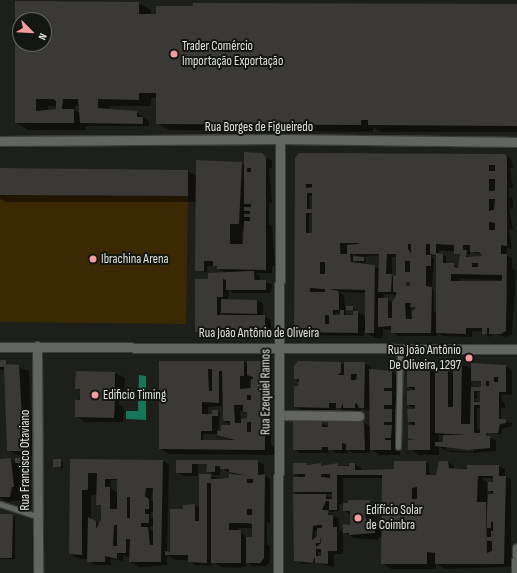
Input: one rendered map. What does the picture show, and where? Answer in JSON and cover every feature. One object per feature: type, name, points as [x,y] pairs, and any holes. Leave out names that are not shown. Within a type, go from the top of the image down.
[{"type":"street","name":"Rua Borges de Figueiredo","points":[[0,141],[280,139],[517,142]]},
{"type":"street","name":"Rua Ezequiel Ramos","points":[[278,573],[280,139]]},
{"type":"street","name":"Rua Francisco Otaviano","points":[[37,346],[38,573]]},
{"type":"street","name":"Rua João Antônio de Oliveira","points":[[0,347],[280,346],[517,349]]},
{"type":"street","points":[[279,415],[359,416]]},
{"type":"street","points":[[516,573],[517,548]]},
{"type":"lane","points":[[398,447],[400,347]]},
{"type":"lane","points":[[0,504],[38,516]]},
{"type":"shaded area","name":"Ibrachina Arena","points":[[0,195],[188,196],[186,324],[0,322]]},
{"type":"shaded area","points":[[139,375],[146,376],[146,420],[126,419],[126,411],[138,411]]},
{"type":"building","points":[[15,1],[139,2],[139,14],[156,14],[156,6],[193,6],[193,3],[517,4],[517,126],[368,125],[368,120],[361,120],[361,125],[156,124],[156,93],[139,93],[139,100],[98,99],[98,108],[137,111],[137,117],[143,117],[143,124],[80,123],[78,99],[63,99],[62,109],[74,109],[74,123],[15,123],[15,52],[52,52],[52,12],[15,12]],"holes":[[[36,99],[53,99],[56,101],[56,109],[36,111]]]},
{"type":"building","points":[[244,152],[262,153],[266,157],[266,270],[217,269],[217,266],[213,266],[213,261],[204,261],[204,271],[195,271],[196,160],[242,162],[239,224],[230,224],[230,244],[243,244],[244,221],[250,221],[250,217],[244,217],[244,214],[250,214],[250,211],[244,211],[244,207],[251,207],[251,204],[244,204]],"holes":[[[247,168],[251,168],[251,172],[247,172]]]},
{"type":"building","points":[[299,153],[505,154],[507,157],[507,246],[501,245],[501,254],[507,254],[506,331],[501,334],[489,334],[489,328],[487,328],[487,334],[482,334],[482,328],[466,328],[466,334],[436,333],[436,255],[430,254],[430,244],[426,244],[426,255],[431,255],[431,266],[426,266],[426,286],[432,287],[431,333],[391,333],[391,326],[378,327],[378,298],[388,298],[388,318],[392,318],[392,302],[396,296],[396,292],[393,292],[393,275],[396,276],[396,254],[387,254],[386,274],[392,274],[391,292],[378,292],[379,254],[350,254],[351,262],[375,265],[374,333],[365,333],[365,290],[329,289],[338,291],[339,294],[339,310],[333,310],[333,315],[340,315],[340,310],[344,310],[344,315],[353,315],[353,311],[358,311],[358,333],[299,332],[294,328],[295,158]],"holes":[[[489,165],[495,165],[495,171],[489,171]],[[489,179],[495,179],[495,190],[489,191]],[[306,184],[312,184],[312,187],[306,188]],[[307,193],[312,193],[312,209],[307,209]],[[489,199],[495,199],[494,210],[489,211]],[[306,213],[312,213],[312,233],[306,233]],[[489,222],[495,223],[495,230],[489,230]],[[340,243],[358,243],[347,245],[347,254],[340,254]],[[408,244],[411,244],[411,253],[408,249]],[[436,244],[454,245],[454,254],[460,254],[458,268],[454,267],[454,263],[443,263],[443,254],[436,253]],[[463,245],[470,245],[470,252],[479,252],[482,256],[466,257],[467,250],[463,250]],[[405,261],[410,261],[410,272],[405,272]],[[320,262],[325,262],[325,274],[320,274]],[[472,263],[478,263],[478,267],[472,267]],[[451,274],[502,275],[502,281],[451,281]],[[406,282],[410,282],[410,286],[406,286]],[[310,288],[325,289],[325,292],[310,292]],[[405,303],[411,303],[410,307],[415,307],[415,310],[412,310],[412,319],[406,319]],[[325,315],[329,315],[329,324],[325,324]]]},
{"type":"building","points":[[0,168],[188,170],[188,196],[0,195]]},
{"type":"building","points":[[353,256],[364,257],[364,261],[353,261]]},
{"type":"building","points":[[254,271],[254,280],[266,280],[266,290],[226,290],[226,280],[223,279],[223,297],[217,297],[217,315],[265,315],[265,328],[261,333],[195,332],[195,279],[208,279],[208,273]]},
{"type":"building","points":[[221,299],[257,300],[257,314],[221,313]]},
{"type":"building","points":[[346,306],[353,306],[353,311],[346,310]]},
{"type":"building","points":[[0,360],[6,360],[6,364],[19,365],[24,451],[7,451],[4,367],[0,367]]},
{"type":"building","points":[[159,361],[244,361],[244,376],[240,376],[240,389],[251,388],[251,379],[253,379],[253,377],[247,375],[247,361],[261,361],[265,365],[265,450],[159,449]],"holes":[[[208,369],[212,369],[212,391],[209,391]],[[219,371],[222,371],[223,418],[224,421],[230,421],[230,425],[221,425],[221,431],[217,431],[217,435],[235,440],[201,440],[201,431],[212,431],[212,416],[218,416],[218,410],[212,410],[212,414],[202,414],[202,402],[219,403]],[[247,395],[251,395],[251,400],[247,400]],[[234,405],[243,405],[243,412],[247,412],[247,418],[241,419],[241,423],[235,423]],[[247,422],[251,422],[251,432],[247,432]]]},
{"type":"building","points":[[298,361],[341,362],[341,372],[338,375],[344,375],[344,362],[365,362],[364,408],[359,408],[357,403],[355,403],[355,408],[343,408],[343,403],[341,408],[336,408],[336,403],[329,403],[329,408],[294,407],[294,386],[298,386],[299,379],[294,379],[294,366]],"holes":[[[351,374],[357,374],[356,380],[351,380]]]},
{"type":"building","points":[[453,362],[462,363],[461,424],[470,424],[471,387],[481,387],[481,381],[471,381],[471,363],[506,365],[506,392],[499,392],[499,419],[506,419],[506,423],[500,424],[498,433],[486,433],[486,436],[490,436],[490,448],[468,450],[435,446],[435,442],[443,442],[443,435],[467,435],[435,433],[435,370],[448,370],[448,407],[453,407]],"holes":[[[494,377],[498,377],[498,382],[494,382]],[[486,381],[489,381],[489,386],[486,386]],[[474,391],[480,391],[480,402],[474,402]],[[474,405],[480,405],[480,433],[474,433]]]},
{"type":"building","points":[[369,369],[392,371],[392,388],[384,388],[384,391],[392,391],[392,405],[384,405],[384,409],[392,409],[392,422],[384,422],[384,425],[392,425],[391,438],[385,438],[385,440],[391,440],[391,450],[370,450]]},
{"type":"building","points":[[415,369],[430,369],[430,450],[408,450],[408,440],[415,440],[408,438],[408,425],[415,425],[415,422],[408,422],[407,409],[415,409],[415,405],[407,405],[407,391],[415,390],[415,387],[407,387],[407,371],[415,371]]},
{"type":"building","name":"Edificio Timing","points":[[76,371],[115,372],[115,389],[110,389],[110,400],[115,401],[114,418],[75,417],[75,400],[80,400],[80,389],[75,389]]},
{"type":"building","points":[[293,421],[322,422],[322,427],[328,427],[328,422],[364,422],[365,450],[346,450],[346,444],[342,443],[342,450],[328,450],[328,447],[322,447],[322,450],[293,450]]},
{"type":"building","points":[[11,458],[14,487],[12,487],[10,497],[0,497],[0,459]]},
{"type":"building","points":[[15,458],[24,458],[24,463],[15,463]]},
{"type":"building","points":[[53,459],[61,459],[61,467],[53,467]]},
{"type":"building","points":[[70,459],[163,460],[161,562],[129,562],[130,539],[126,539],[126,553],[117,553],[117,559],[105,556],[105,562],[87,562],[88,517],[96,521],[96,529],[101,519],[101,505],[96,505],[97,473],[88,473],[88,490],[82,490],[82,555],[69,554]],"holes":[[[105,479],[117,479],[117,509],[110,509],[110,487],[105,487]],[[146,488],[153,488],[153,545],[150,545],[148,527],[141,527],[141,523],[149,523],[149,514],[145,514],[145,509],[149,509],[149,499],[145,496]],[[127,497],[130,497],[130,518],[127,518]],[[114,525],[117,525],[117,546],[113,546]]]},
{"type":"building","points":[[176,460],[258,460],[258,475],[265,474],[264,558],[260,563],[246,563],[246,537],[252,537],[252,524],[229,523],[229,530],[241,530],[241,563],[211,563],[211,483],[207,483],[207,563],[188,562],[188,555],[165,555],[165,551],[170,552],[170,509],[183,509],[183,505],[195,504],[195,521],[199,521],[199,474],[211,474],[211,479],[229,478],[229,474],[244,475],[229,472],[229,469],[220,469],[220,466],[215,466],[215,472],[206,472],[207,464],[192,464],[192,473],[176,473]],"holes":[[[247,479],[253,479],[253,483],[247,483]],[[247,509],[252,509],[252,515],[247,515]]]},
{"type":"building","points":[[394,461],[426,461],[426,475],[436,475],[439,461],[448,461],[449,468],[462,469],[467,469],[467,465],[499,465],[499,476],[506,476],[504,564],[435,564],[435,553],[427,552],[427,564],[381,564],[382,475],[337,475],[337,510],[329,510],[328,515],[333,515],[333,527],[337,527],[337,551],[328,551],[328,564],[315,563],[315,556],[313,563],[294,561],[293,494],[326,494],[326,499],[332,499],[332,492],[293,492],[293,477],[305,477],[305,474],[293,474],[293,463],[307,463],[307,465],[321,463],[321,466],[338,463],[338,466],[349,466],[349,463],[355,463],[355,470],[364,470],[394,469]],"holes":[[[321,474],[330,474],[330,478],[321,477]],[[478,476],[493,476],[493,482],[488,482],[488,491],[493,491],[493,494],[488,494],[487,506],[487,528],[491,528],[491,521],[493,522],[491,537],[487,537],[487,541],[492,541],[492,551],[487,553],[486,502],[477,502]],[[417,487],[417,499],[412,499],[412,488]],[[326,501],[329,501],[329,510],[322,510]],[[322,525],[322,528],[317,528],[317,536],[312,540],[313,526]],[[320,536],[321,543],[316,547],[316,543],[320,543]],[[316,549],[321,549],[321,556],[316,556]]]},
{"type":"building","name":"Edifício Solar de Coimbra","points":[[348,500],[370,500],[370,503],[375,503],[375,511],[368,511],[368,515],[365,515],[368,525],[375,525],[375,533],[349,535],[349,533],[343,533],[343,524],[350,525],[350,511],[343,511],[343,503],[348,503]]},
{"type":"building","points":[[0,514],[13,514],[12,558],[0,558]]},
{"type":"place","name":"Trader Comércio Importação Exportação","points":[[174,54]]},
{"type":"place","name":"Ibrachina Arena","points":[[93,259]]},
{"type":"place","name":"Rua João Antônio De Oliveira, 1297","points":[[469,358]]},
{"type":"place","name":"Edificio Timing","points":[[95,395]]},
{"type":"place","name":"Edifício Solar de Coimbra","points":[[358,518]]}]
